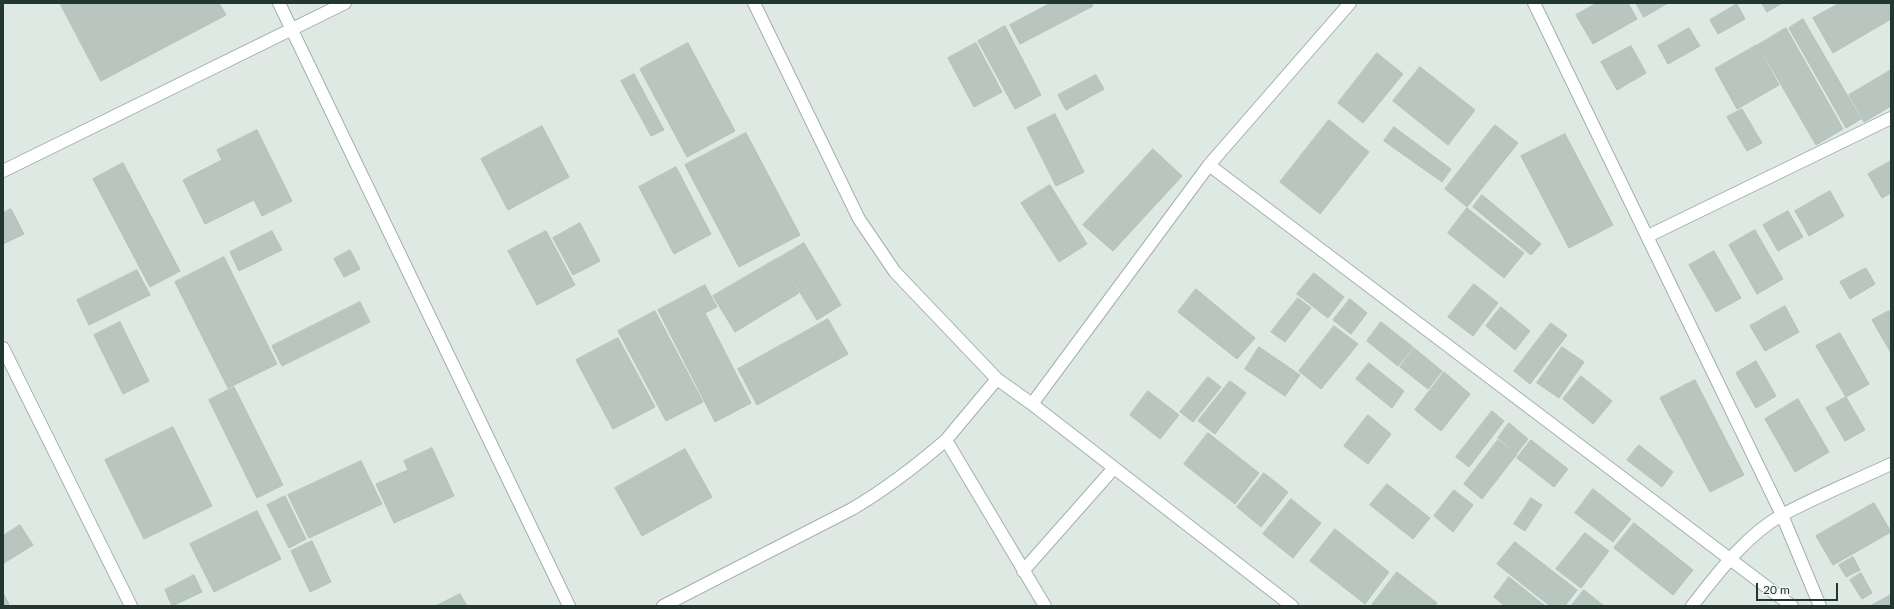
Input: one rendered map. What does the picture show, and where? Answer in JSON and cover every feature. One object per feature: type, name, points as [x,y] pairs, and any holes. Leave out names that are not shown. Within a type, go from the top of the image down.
[{"type":"street","points":[[279,3],[570,606]]},
{"type":"street","points":[[3,171],[345,3]]},
{"type":"street","points":[[754,3],[859,219],[895,272],[997,379],[1032,404],[1292,606]]},
{"type":"street","points":[[1032,404],[1209,165],[1350,3]]},
{"type":"street","points":[[1534,3],[1782,515],[1820,606]]},
{"type":"street","points":[[1648,236],[1891,118]]},
{"type":"street","points":[[1209,165],[1792,606]]},
{"type":"street","points":[[3,348],[131,606]]},
{"type":"street","points":[[662,606],[879,494],[910,471],[946,440],[997,379]]},
{"type":"street","points":[[946,440],[1045,606]]},
{"type":"street","points":[[1692,606],[1729,559],[1756,534],[1782,515],[1891,464]]},
{"type":"street","points":[[1023,570],[1114,468]]},
{"type":"building","points":[[60,3],[219,3],[226,15],[101,81]]},
{"type":"building","points":[[1051,3],[1091,3],[1093,6],[1020,44],[1010,25]]},
{"type":"building","points":[[1597,3],[1628,3],[1637,19],[1593,44],[1576,15]]},
{"type":"building","points":[[1636,3],[1668,3],[1644,17]]},
{"type":"building","points":[[1762,3],[1782,3],[1767,12]]},
{"type":"building","points":[[1840,3],[1890,3],[1891,19],[1833,53],[1813,18]]},
{"type":"building","points":[[1737,4],[1745,19],[1718,34],[1710,20]]},
{"type":"building","points":[[1803,19],[1861,119],[1846,128],[1789,28]]},
{"type":"building","points":[[1005,26],[1041,95],[1015,109],[978,41]]},
{"type":"building","points":[[1689,28],[1700,46],[1668,64],[1658,46]]},
{"type":"building","points":[[1786,28],[1843,129],[1816,145],[1758,45]]},
{"type":"building","points":[[688,43],[735,131],[687,157],[640,69]]},
{"type":"building","points":[[976,43],[1002,92],[974,107],[948,58]]},
{"type":"building","points":[[1757,45],[1779,85],[1737,109],[1715,69]]},
{"type":"building","points":[[1631,46],[1646,73],[1617,90],[1601,62]]},
{"type":"building","points":[[1377,53],[1403,74],[1363,123],[1338,103]]},
{"type":"building","points":[[1420,67],[1475,110],[1448,145],[1393,101]]},
{"type":"building","points":[[1891,70],[1891,106],[1864,122],[1849,95]]},
{"type":"building","points":[[634,74],[664,130],[651,136],[621,81]]},
{"type":"building","points":[[1096,75],[1104,89],[1066,110],[1058,95]]},
{"type":"building","points":[[1742,109],[1762,143],[1747,151],[1727,117]]},
{"type":"building","points":[[1055,114],[1084,172],[1056,186],[1027,128]]},
{"type":"building","points":[[1329,120],[1369,152],[1320,214],[1280,182]]},
{"type":"building","points":[[1495,125],[1518,143],[1467,207],[1445,189]]},
{"type":"building","points":[[542,126],[569,177],[508,210],[481,159]]},
{"type":"building","points":[[1394,127],[1451,169],[1442,182],[1384,141]]},
{"type":"building","points":[[257,130],[292,201],[262,216],[254,200],[205,224],[183,180],[222,160],[217,150]]},
{"type":"building","points":[[746,133],[800,235],[739,267],[685,165]]},
{"type":"building","points":[[1565,134],[1613,225],[1569,248],[1521,156]]},
{"type":"building","points":[[1153,149],[1182,176],[1113,251],[1083,225]]},
{"type":"building","points":[[1891,161],[1891,193],[1882,198],[1868,174]]},
{"type":"building","points":[[123,163],[180,271],[150,287],[93,179]]},
{"type":"building","points":[[676,167],[711,234],[674,254],[639,187]]},
{"type":"building","points":[[1050,185],[1087,244],[1059,262],[1021,203]]},
{"type":"building","points":[[1830,191],[1844,216],[1809,236],[1795,211]]},
{"type":"building","points":[[1482,195],[1541,244],[1531,255],[1473,207]]},
{"type":"building","points":[[1467,208],[1524,253],[1504,278],[1448,233]]},
{"type":"building","points":[[11,209],[24,234],[3,244],[3,213]]},
{"type":"building","points":[[1788,211],[1803,237],[1778,251],[1763,225]]},
{"type":"building","points":[[580,223],[600,261],[573,275],[553,238]]},
{"type":"building","points":[[1755,230],[1783,279],[1757,294],[1729,245]]},
{"type":"building","points":[[272,231],[282,250],[239,271],[230,252]]},
{"type":"building","points":[[546,231],[575,285],[537,305],[508,251]]},
{"type":"building","points":[[804,243],[841,305],[817,320],[779,258]]},
{"type":"building","points":[[350,250],[360,269],[344,277],[334,259]]},
{"type":"building","points":[[1714,251],[1741,298],[1716,312],[1689,265]]},
{"type":"building","points":[[224,257],[277,364],[228,388],[175,282]]},
{"type":"building","points":[[778,258],[799,293],[735,332],[713,296]]},
{"type":"building","points":[[1866,268],[1875,284],[1850,299],[1840,282]]},
{"type":"building","points":[[137,270],[150,295],[89,325],[77,300]]},
{"type":"building","points":[[1314,273],[1344,297],[1328,318],[1297,294]]},
{"type":"building","points":[[1474,284],[1498,303],[1473,336],[1448,317]]},
{"type":"building","points":[[705,285],[717,307],[705,313],[751,403],[715,422],[658,310]]},
{"type":"building","points":[[1196,289],[1255,338],[1237,359],[1178,312]]},
{"type":"building","points":[[1298,298],[1311,308],[1285,342],[1271,332]]},
{"type":"building","points":[[1350,299],[1367,313],[1351,334],[1333,320]]},
{"type":"building","points":[[360,302],[370,322],[282,366],[272,346]]},
{"type":"building","points":[[1785,306],[1799,332],[1765,351],[1750,326]]},
{"type":"building","points":[[1501,307],[1530,331],[1515,350],[1486,326]]},
{"type":"building","points":[[655,311],[703,402],[666,421],[618,331]]},
{"type":"building","points":[[1889,311],[1891,314],[1891,353],[1872,320]]},
{"type":"building","points":[[828,319],[848,354],[757,405],[738,369]]},
{"type":"building","points":[[120,322],[149,381],[123,394],[94,335]]},
{"type":"building","points":[[1381,322],[1413,347],[1398,366],[1367,341]]},
{"type":"building","points":[[1551,323],[1567,335],[1530,384],[1514,371]]},
{"type":"building","points":[[1334,326],[1358,344],[1321,389],[1299,371]]},
{"type":"building","points":[[1840,333],[1869,384],[1846,397],[1816,346]]},
{"type":"building","points":[[618,338],[655,407],[613,429],[576,360]]},
{"type":"building","points":[[1259,347],[1300,375],[1285,396],[1245,369]]},
{"type":"building","points":[[1562,347],[1584,362],[1559,398],[1537,383]]},
{"type":"building","points":[[1414,348],[1442,371],[1428,389],[1400,367]]},
{"type":"building","points":[[1756,361],[1776,396],[1756,408],[1736,373]]},
{"type":"building","points":[[1369,363],[1404,391],[1392,408],[1356,379]]},
{"type":"building","points":[[1444,372],[1470,394],[1441,431],[1415,410]]},
{"type":"building","points":[[1581,376],[1612,401],[1593,424],[1563,399]]},
{"type":"building","points":[[1208,377],[1221,387],[1193,422],[1180,412]]},
{"type":"building","points":[[1695,380],[1744,475],[1710,492],[1660,398]]},
{"type":"building","points":[[1230,381],[1246,393],[1215,434],[1198,421]]},
{"type":"building","points":[[234,387],[283,485],[257,498],[209,400]]},
{"type":"building","points":[[1148,391],[1179,415],[1160,439],[1130,415]]},
{"type":"building","points":[[1846,397],[1865,430],[1845,441],[1826,408]]},
{"type":"building","points":[[1798,399],[1829,452],[1795,472],[1765,419]]},
{"type":"building","points":[[1492,411],[1504,421],[1469,467],[1456,457]]},
{"type":"building","points":[[1368,415],[1391,434],[1368,464],[1344,446]]},
{"type":"building","points":[[1509,423],[1528,439],[1517,453],[1498,438]]},
{"type":"building","points":[[173,427],[212,506],[144,539],[105,460]]},
{"type":"building","points":[[1208,433],[1259,473],[1235,504],[1184,464]]},
{"type":"building","points":[[1498,440],[1517,454],[1482,499],[1464,484]]},
{"type":"building","points":[[1531,440],[1568,469],[1554,487],[1517,458]]},
{"type":"building","points":[[1639,445],[1673,472],[1662,487],[1627,460]]},
{"type":"building","points":[[432,448],[454,496],[394,523],[376,484],[408,470],[404,461]]},
{"type":"building","points":[[685,449],[712,497],[642,536],[615,488]]},
{"type":"building","points":[[361,461],[382,504],[309,538],[288,495]]},
{"type":"building","points":[[1264,473],[1288,492],[1261,527],[1237,507]]},
{"type":"building","points":[[1387,484],[1430,518],[1413,539],[1370,505]]},
{"type":"building","points":[[1593,489],[1631,519],[1613,542],[1575,513]]},
{"type":"building","points":[[1454,490],[1473,505],[1453,532],[1434,516]]},
{"type":"building","points":[[285,496],[306,539],[289,548],[267,505]]},
{"type":"building","points":[[1531,498],[1542,505],[1525,531],[1514,524]]},
{"type":"building","points":[[1291,499],[1321,523],[1293,558],[1263,534]]},
{"type":"building","points":[[1874,503],[1891,532],[1833,565],[1816,536]]},
{"type":"building","points":[[257,511],[281,559],[214,592],[190,544]]},
{"type":"building","points":[[1634,523],[1693,570],[1673,595],[1614,548]]},
{"type":"building","points":[[20,525],[33,545],[4,563],[3,536]]},
{"type":"building","points":[[1335,529],[1389,572],[1365,604],[1310,561]]},
{"type":"building","points":[[1585,533],[1609,551],[1581,588],[1556,569]]},
{"type":"building","points":[[312,541],[331,582],[310,592],[291,551]]},
{"type":"building","points":[[1515,542],[1577,590],[1565,606],[1550,606],[1497,564]]},
{"type":"building","points":[[1853,557],[1860,570],[1846,577],[1839,565]]},
{"type":"building","points":[[1397,572],[1437,603],[1434,606],[1371,606]]},
{"type":"building","points":[[1861,573],[1872,593],[1862,599],[1850,580]]},
{"type":"building","points":[[194,575],[202,592],[172,606],[165,590]]},
{"type":"building","points":[[1509,577],[1545,606],[1505,606],[1494,597]]},
{"type":"building","points":[[1584,590],[1604,606],[1571,606]]},
{"type":"building","points":[[3,593],[9,604],[5,606],[3,606]]},
{"type":"building","points":[[460,594],[467,606],[436,606]]},
{"type":"building","points":[[1891,595],[1891,606],[1870,606]]}]
